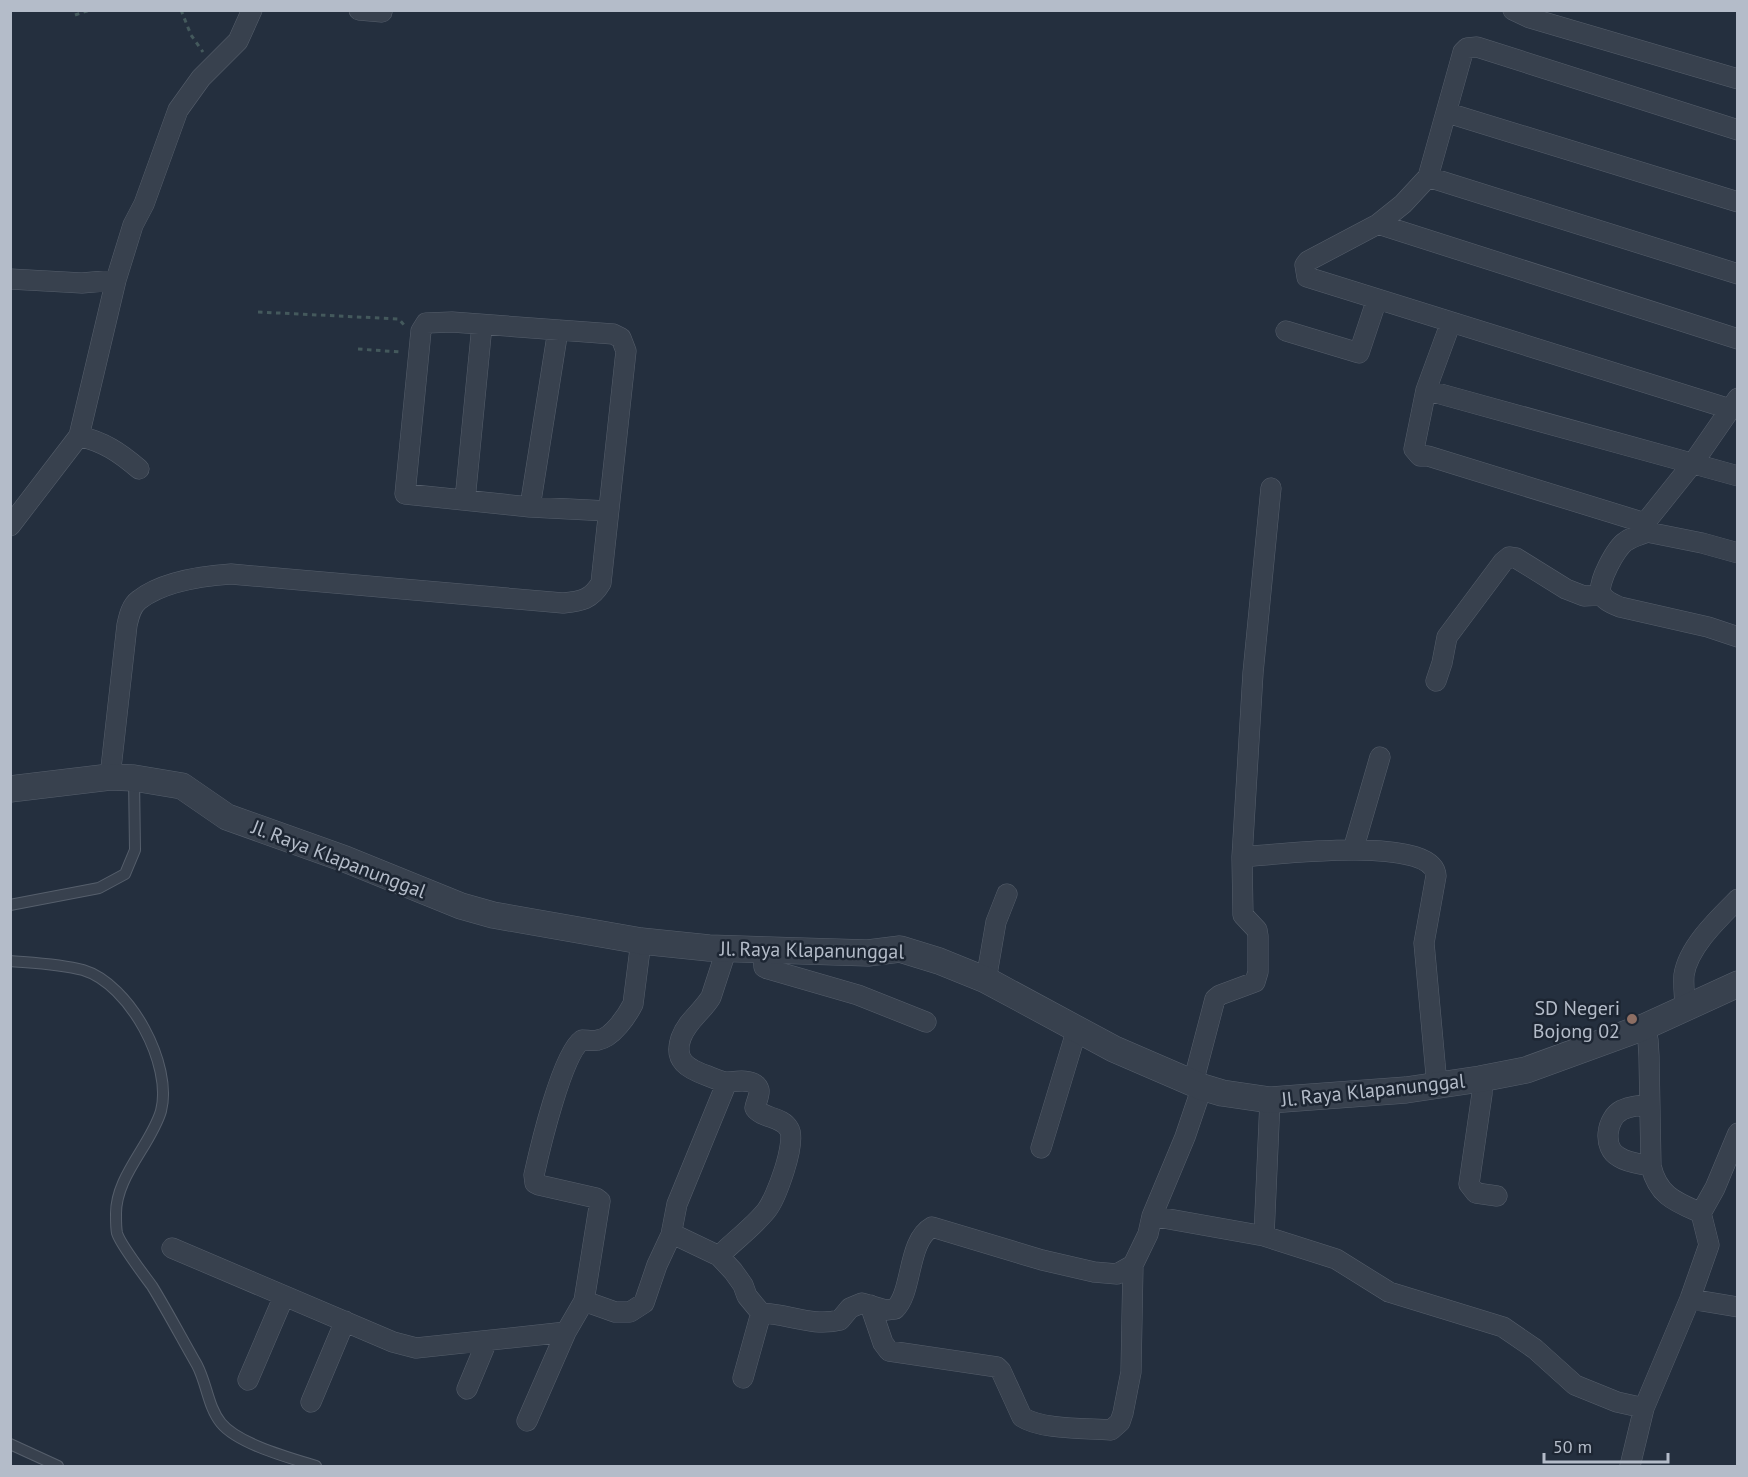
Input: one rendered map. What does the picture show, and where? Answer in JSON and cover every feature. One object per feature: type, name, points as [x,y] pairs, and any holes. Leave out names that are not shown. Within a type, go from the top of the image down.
[{"type":"street","points":[[10,526],[79,436],[116,280],[133,225],[144,204],[178,110],[201,78],[238,41],[252,10]]},
{"type":"street","points":[[359,10],[382,12]]},
{"type":"street","points":[[1513,10],[1541,21],[1737,79]]},
{"type":"street","points":[[1737,130],[1477,47],[1467,48],[1463,52],[1448,113],[1428,177],[1403,204],[1378,224],[1308,261],[1305,265],[1307,277],[1377,300],[1734,403],[1646,528],[1624,542],[1611,560],[1600,585],[1601,595],[1610,603],[1620,607],[1708,627],[1737,637]]},
{"type":"street","points":[[1448,113],[1737,202]]},
{"type":"street","points":[[1428,177],[1737,273]]},
{"type":"street","points":[[1378,224],[1737,339]]},
{"type":"street","points":[[10,279],[82,283],[116,280]]},
{"type":"street","points":[[1286,332],[1359,353],[1377,300]]},
{"type":"street","points":[[122,778],[127,626],[130,611],[138,600],[166,587],[198,576],[231,574],[562,603],[580,601],[594,595],[601,583],[625,344],[621,338],[613,334],[452,322],[430,322],[423,325],[405,494],[530,507],[608,511]]},
{"type":"street","points":[[1451,322],[1426,390],[1414,449],[1420,456],[1428,456],[1646,528],[1737,553]]},
{"type":"street","points":[[465,500],[482,325]]},
{"type":"street","points":[[530,507],[558,330]]},
{"type":"street","points":[[1426,390],[1737,476]]},
{"type":"street","points":[[79,436],[99,441],[123,455],[139,469]]},
{"type":"street","points":[[870,1305],[883,1343],[890,1351],[998,1367],[1022,1417],[1029,1421],[1057,1426],[1111,1430],[1120,1422],[1124,1413],[1131,1372],[1133,1265],[1148,1234],[1152,1216],[1185,1137],[1215,999],[1249,985],[1257,978],[1258,936],[1257,930],[1243,915],[1242,857],[1253,673],[1271,488]]},
{"type":"street","points":[[1436,681],[1447,637],[1503,561],[1509,557],[1516,558],[1584,596],[1601,595]]},
{"type":"street","points":[[1353,850],[1380,757]]},
{"type":"street","name":"Jl. Raya Klapanunggal","points":[[10,789],[122,778],[182,786],[227,817],[345,859],[461,906],[493,915],[641,941],[727,948],[868,953],[900,949],[939,961],[986,980],[1143,1063],[1222,1093],[1270,1100],[1406,1090],[1480,1079],[1542,1065],[1644,1027],[1737,984]]},
{"type":"street","points":[[1242,857],[1353,850],[1406,853],[1426,861],[1435,869],[1436,876],[1424,943],[1437,1085]]},
{"type":"street","points":[[986,980],[996,922],[1007,894]]},
{"type":"street","points":[[1685,1008],[1684,982],[1688,963],[1700,940],[1737,899]]},
{"type":"street","points":[[527,1421],[566,1332],[584,1301],[600,1207],[600,1201],[591,1197],[539,1185],[535,1183],[534,1175],[562,1075],[574,1049],[582,1040],[600,1040],[606,1036],[622,1021],[633,1004],[641,941]]},
{"type":"street","points":[[719,1256],[766,1211],[773,1198],[792,1144],[787,1125],[759,1113],[755,1108],[759,1089],[755,1084],[738,1080],[727,1082],[694,1071],[681,1062],[678,1052],[681,1038],[687,1024],[711,997],[727,948]]},
{"type":"street","points":[[772,950],[763,955],[764,967],[768,969],[858,995],[926,1022]]},
{"type":"street","points":[[1644,1027],[1648,1040],[1653,1178],[1672,1200],[1701,1213]]},
{"type":"street","points":[[1041,1148],[1077,1029]]},
{"type":"street","points":[[1480,1079],[1482,1094],[1469,1184],[1476,1193],[1497,1196]]},
{"type":"street","points":[[584,1301],[615,1312],[630,1312],[644,1303],[657,1265],[671,1236],[677,1204],[727,1082]]},
{"type":"street","points":[[1264,1236],[1270,1100]]},
{"type":"street","points":[[1650,1106],[1639,1105],[1622,1110],[1613,1117],[1608,1137],[1609,1145],[1618,1157],[1651,1166]]},
{"type":"street","points":[[1630,1467],[1644,1408],[1690,1299],[1709,1245],[1701,1213],[1715,1188],[1737,1133]]},
{"type":"street","points":[[1152,1216],[1264,1236],[1336,1259],[1389,1292],[1503,1327],[1535,1349],[1575,1384],[1617,1402],[1644,1408]]},
{"type":"street","points":[[671,1236],[719,1256],[733,1271],[747,1296],[761,1313],[813,1322],[834,1322],[843,1318],[855,1304],[862,1303],[886,1310],[896,1309],[899,1306],[913,1258],[926,1231],[932,1227],[1032,1257],[1094,1272],[1117,1274],[1133,1265]]},
{"type":"street","points":[[172,1248],[393,1342],[416,1348],[566,1332]]},
{"type":"street","points":[[248,1380],[284,1296]]},
{"type":"street","points":[[1690,1299],[1737,1307]]},
{"type":"street","points":[[743,1378],[761,1313]]},
{"type":"street","points":[[311,1402],[345,1321]]},
{"type":"street","points":[[467,1389],[487,1341]]},
{"type":"lane","points":[[10,905],[99,888],[125,874],[135,850],[122,778]]},
{"type":"lane","points":[[10,961],[57,965],[84,971],[102,981],[118,994],[138,1017],[160,1072],[164,1093],[160,1113],[118,1193],[117,1234],[164,1304],[205,1379],[210,1403],[222,1424],[245,1441],[315,1467]]},
{"type":"lane","points":[[10,1444],[58,1467]]},
{"type":"path","points":[[75,15],[90,10]]},
{"type":"path","points":[[181,10],[200,50],[215,64]]},
{"type":"path","points":[[258,312],[399,319],[404,325],[404,334]]},
{"type":"path","points":[[358,349],[403,352],[404,343]]},
{"type":"place","name":"SD Negeri Bojong 02","points":[[1632,1019]]}]
